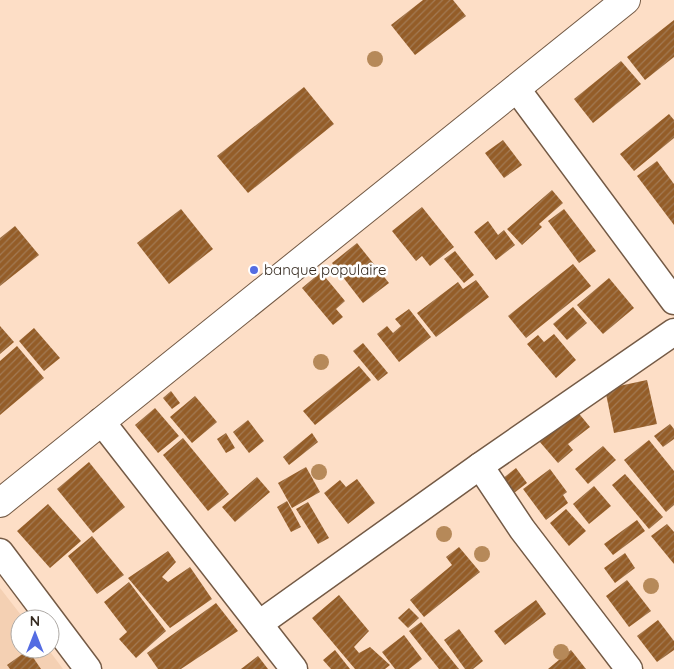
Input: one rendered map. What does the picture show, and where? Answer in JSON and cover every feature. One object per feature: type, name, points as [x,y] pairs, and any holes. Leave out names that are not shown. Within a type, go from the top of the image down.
[{"type":"main road","points":[[0,503],[626,0]]},
{"type":"street","points":[[516,88],[674,300]]},
{"type":"street","points":[[259,624],[480,466],[674,332]]},
{"type":"street","points":[[102,422],[294,669]]},
{"type":"street","points":[[480,466],[522,529],[629,669]]},
{"type":"street","points":[[0,552],[88,669]]},
{"type":"shaded area","points":[[0,588],[16,609],[10,609],[10,659],[56,659],[63,669],[0,669]]},
{"type":"building","points":[[423,0],[453,0],[466,16],[415,55],[391,25]]},
{"type":"building","points":[[674,20],[674,57],[645,80],[627,57]]},
{"type":"building","points":[[621,61],[641,84],[593,123],[574,99]]},
{"type":"building","points":[[304,87],[334,124],[248,193],[217,156]]},
{"type":"building","points":[[669,114],[674,120],[674,138],[634,171],[620,154]]},
{"type":"building","points":[[503,140],[522,165],[504,178],[485,153]]},
{"type":"building","points":[[657,161],[674,184],[674,225],[637,176]]},
{"type":"building","points":[[552,190],[563,203],[539,224],[542,227],[522,245],[507,229]]},
{"type":"building","points":[[422,207],[454,247],[430,266],[422,256],[416,261],[392,231]]},
{"type":"building","points":[[181,209],[213,249],[169,284],[137,243]]},
{"type":"building","points":[[564,209],[596,251],[579,263],[548,221]]},
{"type":"building","points":[[488,221],[498,235],[504,230],[515,245],[496,260],[474,232]]},
{"type":"building","points":[[15,226],[39,255],[0,286],[0,238]]},
{"type":"building","points":[[357,243],[389,283],[363,303],[332,263]]},
{"type":"building","points":[[455,251],[474,275],[464,283],[444,259]]},
{"type":"building","points":[[573,264],[591,286],[526,338],[508,316]]},
{"type":"building","points":[[321,272],[345,301],[336,309],[343,317],[333,325],[302,288]]},
{"type":"building","points":[[609,278],[634,308],[603,334],[577,305]]},
{"type":"building","points":[[476,280],[489,297],[436,337],[417,313],[458,282],[463,289]]},
{"type":"building","points":[[573,307],[587,323],[567,340],[553,324]]},
{"type":"building","points":[[409,309],[431,337],[399,362],[377,334],[387,326],[393,333],[401,326],[395,319]]},
{"type":"building","points":[[0,326],[14,342],[0,354]]},
{"type":"building","points":[[34,328],[60,358],[44,371],[19,341]]},
{"type":"building","points":[[554,334],[576,360],[556,378],[527,344],[538,335],[544,342]]},
{"type":"building","points":[[363,343],[388,373],[378,381],[353,351]]},
{"type":"building","points":[[17,346],[44,378],[0,415],[0,361]]},
{"type":"building","points":[[359,366],[371,380],[315,425],[303,411]]},
{"type":"building","points":[[647,380],[657,424],[614,433],[605,389]]},
{"type":"building","points":[[171,391],[180,403],[172,409],[163,398]]},
{"type":"building","points":[[195,396],[217,422],[192,443],[170,417]]},
{"type":"building","points":[[155,408],[179,436],[158,453],[135,425]]},
{"type":"building","points":[[576,410],[590,427],[568,444],[573,450],[558,463],[539,441]]},
{"type":"building","points":[[248,420],[264,441],[249,453],[233,432]]},
{"type":"building","points":[[670,424],[674,429],[674,439],[663,447],[654,436]]},
{"type":"building","points":[[226,433],[235,448],[226,453],[217,439]]},
{"type":"building","points":[[312,433],[318,442],[289,465],[283,457]]},
{"type":"building","points":[[183,438],[229,494],[208,511],[163,455]]},
{"type":"building","points":[[649,440],[674,471],[674,505],[666,512],[624,460]]},
{"type":"building","points":[[603,446],[616,460],[588,484],[575,469]]},
{"type":"building","points":[[89,462],[125,507],[93,533],[57,489]]},
{"type":"building","points":[[306,467],[320,492],[292,508],[278,483]]},
{"type":"building","points":[[516,468],[527,483],[514,493],[502,479]]},
{"type":"building","points":[[550,469],[567,492],[563,495],[568,503],[546,520],[523,489]]},
{"type":"building","points":[[625,474],[663,517],[649,529],[612,485]]},
{"type":"building","points":[[257,477],[270,492],[235,522],[222,507]]},
{"type":"building","points":[[357,479],[375,503],[348,524],[324,493],[340,480],[346,487]]},
{"type":"building","points":[[594,486],[611,506],[589,524],[573,504]]},
{"type":"building","points":[[287,501],[301,527],[291,532],[277,507]]},
{"type":"building","points":[[308,502],[329,538],[318,544],[296,509]]},
{"type":"building","points":[[48,504],[81,541],[50,568],[17,531]]},
{"type":"building","points":[[566,509],[586,531],[569,546],[550,523]]},
{"type":"building","points":[[637,520],[645,531],[613,555],[604,544]]},
{"type":"building","points":[[667,524],[674,532],[674,564],[651,536]]},
{"type":"building","points":[[92,536],[124,575],[97,594],[68,556]]},
{"type":"building","points":[[459,547],[480,572],[424,617],[410,600],[452,565],[446,557]]},
{"type":"building","points":[[168,551],[176,562],[162,577],[168,582],[190,567],[212,599],[170,628],[128,578]]},
{"type":"building","points":[[625,553],[635,568],[615,583],[604,568]]},
{"type":"building","points":[[627,580],[651,611],[629,627],[606,596]]},
{"type":"building","points":[[129,582],[166,631],[136,658],[119,639],[127,632],[104,602]]},
{"type":"building","points":[[339,595],[369,631],[354,647],[359,653],[370,647],[390,665],[385,669],[355,669],[312,618]]},
{"type":"building","points":[[536,600],[546,614],[505,645],[494,631]]},
{"type":"building","points":[[216,603],[238,631],[181,669],[158,669],[147,653]]},
{"type":"building","points":[[409,608],[419,618],[408,628],[398,618]]},
{"type":"building","points":[[658,620],[674,641],[674,650],[657,662],[637,636]]},
{"type":"building","points":[[421,622],[459,669],[439,669],[409,631]]},
{"type":"building","points":[[459,629],[483,661],[473,669],[465,669],[444,640]]},
{"type":"building","points":[[404,635],[422,659],[409,669],[395,669],[382,652]]},
{"type":"building","points":[[335,650],[350,669],[331,669],[323,660]]},
{"type":"building","points":[[571,650],[586,669],[548,669]]},
{"type":"building","points":[[258,656],[268,669],[241,669]]},
{"type":"building","points":[[15,659],[34,659],[41,669],[10,669],[7,665]]},
{"type":"place","name":"banque populaire","points":[[254,270]]}]
